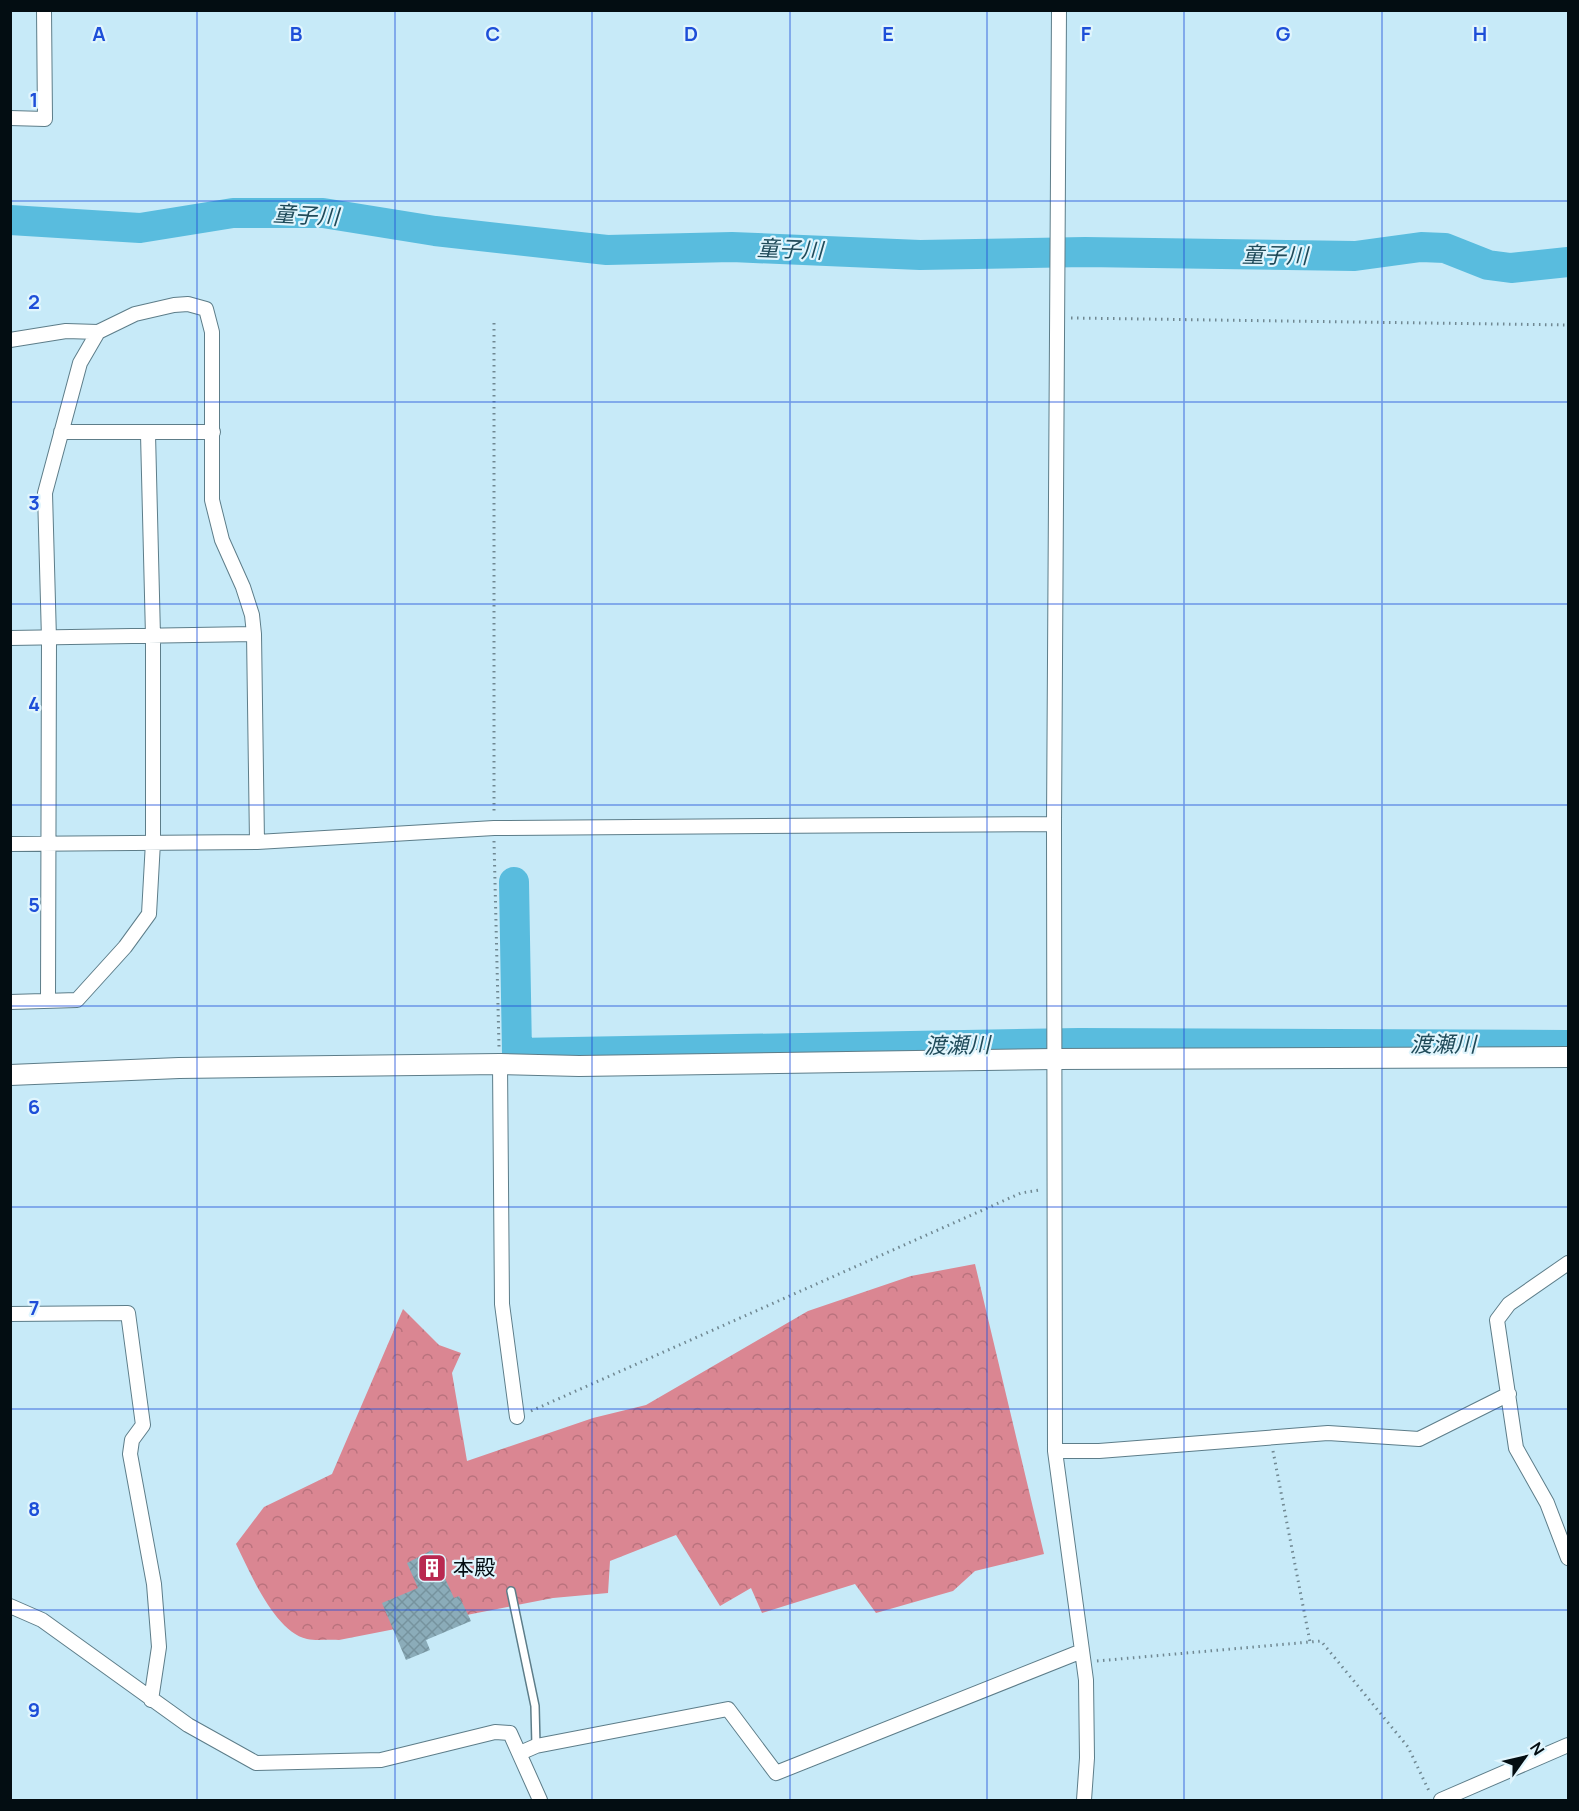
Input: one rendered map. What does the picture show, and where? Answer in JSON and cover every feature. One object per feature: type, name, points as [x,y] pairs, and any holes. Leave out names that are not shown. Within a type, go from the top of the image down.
[{"type":"street","points":[[10,118],[45,119],[44,10]]},
{"type":"street","points":[[1059,10],[1054,824],[1055,1451],[1083,1657],[1087,1758],[1084,1800]]},
{"type":"street","points":[[10,340],[66,331],[98,332],[135,314],[174,305],[188,304],[206,309],[212,332],[212,500],[222,540],[243,587],[252,615],[254,634],[257,842]]},
{"type":"street","points":[[48,1001],[49,639],[45,493],[80,363],[98,332]]},
{"type":"street","points":[[61,432],[148,434],[213,432]]},
{"type":"street","points":[[10,1002],[77,1000],[125,947],[149,914],[153,842],[153,636],[148,434]]},
{"type":"street","points":[[10,638],[254,634]]},
{"type":"street","points":[[10,844],[257,842],[494,828],[1054,824]]},
{"type":"street","points":[[10,1075],[179,1068],[500,1064],[579,1066],[1055,1059],[1569,1057]]},
{"type":"street","points":[[500,1064],[502,1304],[517,1417]]},
{"type":"street","points":[[1569,1263],[1509,1304],[1497,1320],[1516,1448],[1547,1503],[1569,1558]]},
{"type":"street","points":[[10,1314],[128,1313],[143,1425],[132,1440],[130,1454],[154,1584],[159,1647],[152,1700]]},
{"type":"street","points":[[1055,1451],[1099,1451],[1328,1433],[1419,1439],[1509,1394]]},
{"type":"street","points":[[10,1606],[42,1620],[188,1725],[256,1763],[381,1760],[495,1732],[510,1733],[540,1800]]},
{"type":"street","points":[[520,1753],[536,1746],[728,1709],[776,1773],[1083,1657]]},
{"type":"street","points":[[1441,1800],[1569,1745]]},
{"type":"lane","points":[[511,1591],[535,1706],[536,1746]]},
{"type":"path","points":[[1057,318],[1569,325]]},
{"type":"path","points":[[494,323],[494,828],[500,1064]]},
{"type":"path","points":[[517,1417],[1021,1193],[1056,1187]]},
{"type":"path","points":[[1270,1438],[1310,1642]]},
{"type":"path","points":[[1083,1657],[1321,1641],[1408,1747],[1433,1800]]},
{"type":"green space","points":[[975,1264],[1044,1554],[975,1571],[953,1591],[876,1613],[855,1584],[762,1613],[751,1588],[720,1606],[676,1535],[610,1561],[608,1593],[553,1598],[339,1640],[315,1640],[295,1634],[274,1613],[264,1599],[236,1544],[264,1507],[332,1474],[403,1309],[439,1345],[461,1353],[452,1373],[467,1461],[593,1418],[646,1405],[808,1311],[911,1276]]},
{"type":"building","points":[[432,1550],[454,1598],[459,1596],[471,1621],[426,1640],[430,1650],[406,1660],[382,1603],[418,1588],[407,1563]]},
{"type":"waterway","name":"童子川","points":[[10,220],[140,228],[233,213],[323,213],[435,231],[607,250],[732,247],[920,255],[1085,252],[1355,256],[1421,247],[1445,248],[1488,265],[1511,268],[1568,262]]},
{"type":"waterway","name":"渡瀬川","points":[[514,882],[517,1053],[1079,1043],[1568,1045]]},
{"type":"place","name":"本殿","points":[[432,1568]]}]
